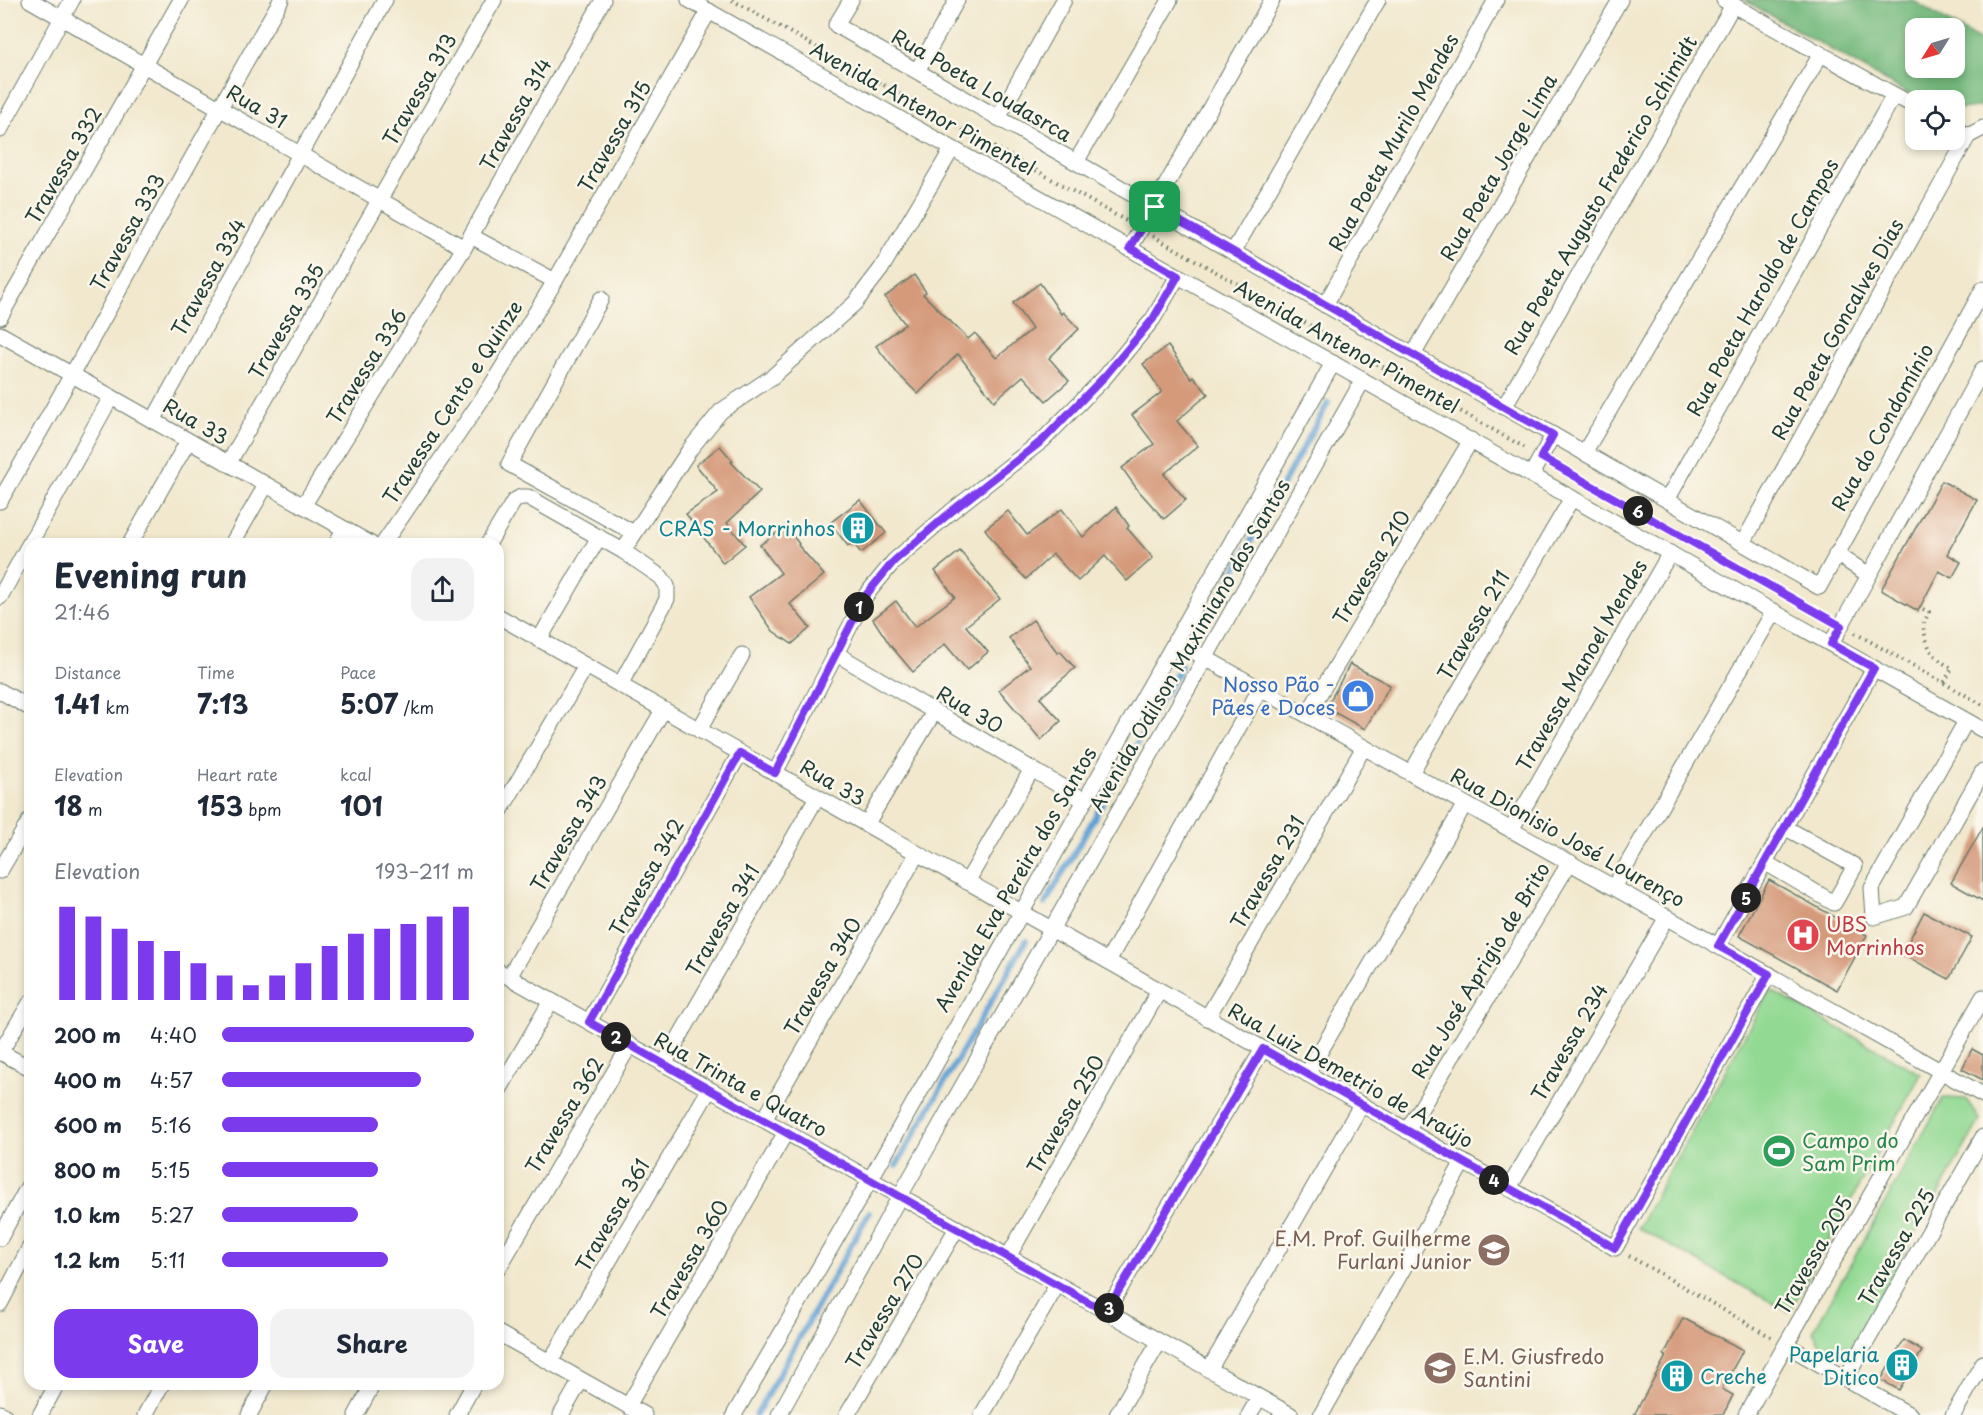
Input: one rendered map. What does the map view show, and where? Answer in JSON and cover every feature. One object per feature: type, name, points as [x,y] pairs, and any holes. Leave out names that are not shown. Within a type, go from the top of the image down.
[{"type":"street","name":"Rua 31","points":[[30,0],[380,200],[555,281]]},
{"type":"street","points":[[0,130],[72,0]]},
{"type":"street","name":"Travessa 332","points":[[0,317],[181,0]]},
{"type":"street","name":"Travessa 333","points":[[0,501],[73,376],[219,108],[281,0]]},
{"type":"street","name":"Travessa 334","points":[[153,421],[385,0]]},
{"type":"street","name":"Travessa 313","points":[[380,200],[494,0]]},
{"type":"street","name":"Travessa 314","points":[[467,242],[603,0]]},
{"type":"street","name":"Avenida Antenor Pimentel","points":[[689,0],[1983,730]]},
{"type":"street","name":"Rua Poeta Loudasrca","points":[[850,0],[836,25],[1819,587]]},
{"type":"street","points":[[917,71],[957,0]]},
{"type":"street","points":[[998,118],[1064,0]]},
{"type":"street","points":[[1076,162],[1170,0]]},
{"type":"street","points":[[1130,248],[1272,0]]},
{"type":"street","points":[[1233,252],[1378,0]]},
{"type":"street","name":"Rua Poeta Murilo Mendes","points":[[1325,305],[1496,0]]},
{"type":"street","name":"Rua Poeta Jorge Lima","points":[[1413,355],[1620,0]]},
{"type":"street","points":[[1729,2],[1905,101]]},
{"type":"street","name":"Rua Poeta Augusto Frederico Schimidt","points":[[1504,407],[1729,2]]},
{"type":"street","name":"Travessa 315","points":[[555,281],[709,11]]},
{"type":"street","points":[[1584,453],[1821,54]]},
{"type":"street","name":"Rua Poeta Haroldo de Campos","points":[[1667,500],[1894,95]]},
{"type":"street","points":[[1965,131],[1983,128]]},
{"type":"street","points":[[623,551],[690,449],[721,411],[772,377],[855,303],[881,269],[952,148]]},
{"type":"street","name":"Rua Poeta Goncalves Dias","points":[[1743,543],[1951,150]]},
{"type":"street","name":"Travessa 335","points":[[228,464],[380,200]]},
{"type":"street","name":"Travessa 336","points":[[303,506],[467,242]]},
{"type":"street","points":[[775,773],[866,595],[894,561],[1050,432],[1105,376],[1153,319],[1178,276]]},
{"type":"street","name":"Travessa Cento e Quinze","points":[[387,538],[491,386],[555,281]]},
{"type":"street","name":"Rua do Condomínio","points":[[1819,587],[1983,289]]},
{"type":"street","points":[[598,303],[509,464],[634,533]]},
{"type":"street","name":"Rua 33","points":[[0,334],[360,538]]},
{"type":"street","name":"Avenida Eva Pereira dos Santos","points":[[734,1415],[870,1180],[1333,363]]},
{"type":"street","points":[[1831,644],[1983,369]]},
{"type":"street","name":"Avenida Odilson Maximiano dos Santos","points":[[1053,930],[1364,380]]},
{"type":"street","points":[[33,538],[111,397]]},
{"type":"street","points":[[1531,475],[1553,435]]},
{"type":"street","name":"Travessa 210","points":[[1307,715],[1471,440]]},
{"type":"street","points":[[132,538],[188,441]]},
{"type":"street","points":[[235,538],[266,485]]},
{"type":"street","points":[[492,538],[514,501],[528,496],[623,551],[661,577],[667,586],[667,599],[620,685]]},
{"type":"street","name":"Travessa 211","points":[[1411,773],[1572,498]]},
{"type":"street","points":[[339,538],[344,529]]},
{"type":"street","points":[[540,640],[599,537]]},
{"type":"street","name":"Travessa Manoel Mendes","points":[[1511,830],[1670,553]]},
{"type":"street","points":[[0,597],[24,554]]},
{"type":"street","points":[[1836,554],[1869,575]]},
{"type":"street","points":[[1614,887],[1774,611]]},
{"type":"street","name":"Rua 33","points":[[504,625],[540,640],[1053,930]]},
{"type":"street","name":"Rua Dionisio José Lourenço","points":[[1175,641],[1983,1095]]},
{"type":"street","name":"Rua 30","points":[[835,653],[1084,800]]},
{"type":"street","points":[[699,730],[742,655]]},
{"type":"street","points":[[504,805],[586,666]]},
{"type":"street","points":[[1718,946],[1874,668]]},
{"type":"street","points":[[1108,961],[1260,689]]},
{"type":"street","points":[[0,691],[24,705]]},
{"type":"street","name":"Travessa 343","points":[[504,972],[663,710]]},
{"type":"street","points":[[867,825],[934,712]]},
{"type":"street","points":[[1966,721],[1872,888],[1874,917],[1906,907],[1983,771]]},
{"type":"street","name":"Travessa 231","points":[[1207,1018],[1364,747]]},
{"type":"street","name":"Travessa 342","points":[[589,1022],[740,753]]},
{"type":"street","points":[[967,882],[1032,769]]},
{"type":"street","name":"Travessa 341","points":[[664,1064],[817,796]]},
{"type":"street","points":[[1307,1074],[1465,804]]},
{"type":"street","points":[[1766,863],[1834,903],[1855,866],[1786,828]]},
{"type":"street","points":[[0,871],[24,830]]},
{"type":"street","name":"Travessa 340","points":[[764,1120],[917,854]]},
{"type":"street","name":"Rua José Aprigio de Brito","points":[[1407,1131],[1570,862]]},
{"type":"street","name":"Travessa 234","points":[[1509,1188],[1666,916]]},
{"type":"street","points":[[779,1415],[900,1196],[1053,930]]},
{"type":"street","name":"Rua Luiz Demetrio de Araújo","points":[[1053,930],[1615,1248]]},
{"type":"street","points":[[1615,1248],[1769,974]]},
{"type":"street","name":"Rua Trinta e Quatro","points":[[504,975],[1291,1415]]},
{"type":"street","name":"Travessa 250","points":[[1008,1257],[1159,991]]},
{"type":"street","name":"Travessa 205","points":[[1746,1415],[1983,997]]},
{"type":"street","points":[[504,1082],[551,1001]]},
{"type":"street","points":[[24,1013],[0,1052],[24,1065]]},
{"type":"street","name":"Travessa 362","points":[[504,1259],[630,1045]]},
{"type":"street","points":[[1106,1312],[1263,1049]]},
{"type":"street","name":"Travessa 361","points":[[550,1362],[709,1090]]},
{"type":"street","points":[[1209,1370],[1361,1105]]},
{"type":"street","name":"Travessa 360","points":[[628,1406],[786,1132]]},
{"type":"street","name":"Travessa 225","points":[[1846,1378],[1983,1137]]},
{"type":"street","points":[[1321,1415],[1463,1162]]},
{"type":"street","points":[[0,1238],[24,1194]]},
{"type":"street","name":"Travessa 270","points":[[847,1415],[957,1228]]},
{"type":"street","points":[[0,1304],[24,1258]]},
{"type":"street","points":[[982,1415],[1057,1285]]},
{"type":"street","points":[[504,1339],[644,1415]]},
{"type":"street","points":[[1117,1415],[1159,1342]]},
{"type":"street","points":[[1786,1345],[1846,1378],[1899,1412]]},
{"type":"street","points":[[1953,1415],[1983,1364]]},
{"type":"street","points":[[561,1415],[581,1380]]},
{"type":"street","points":[[40,1415],[54,1390]]},
{"type":"street","points":[[145,1415],[159,1390]]},
{"type":"street","points":[[249,1415],[263,1390]]},
{"type":"street","points":[[356,1415],[370,1390]]},
{"type":"street","points":[[457,1415],[471,1390]]},
{"type":"street","points":[[1249,1415],[1259,1398]]},
{"type":"street","points":[[0,1413],[4,1415]]},
{"type":"path","points":[[732,0],[1983,705]]},
{"type":"path","points":[[1923,609],[1929,612],[1923,625],[1929,647],[1935,657],[1952,668],[1944,683]]},
{"type":"path","points":[[1615,1248],[1786,1345]]},
{"type":"green space","points":[[1744,0],[1912,0],[1942,18],[1905,18],[1905,78],[1965,78],[1965,31],[1981,41],[1983,106],[1965,109],[1965,90],[1905,90],[1905,92]]},
{"type":"green space","name":"Campo do Sam Prim","points":[[1770,990],[1921,1074],[1789,1312],[1638,1228]]},
{"type":"green space","points":[[1943,1098],[1966,1099],[1980,1120],[1849,1352],[1824,1351],[1813,1332]]},
{"type":"building","points":[[914,275],[926,292],[923,294],[968,339],[975,333],[996,358],[1032,329],[1013,303],[1040,283],[1061,314],[1063,312],[1079,329],[1049,358],[1069,381],[1046,401],[1023,376],[994,401],[958,354],[918,394],[897,373],[876,346],[905,324],[885,297]]},
{"type":"building","points":[[1168,346],[1191,378],[1193,376],[1208,394],[1177,421],[1198,446],[1164,474],[1186,500],[1164,519],[1122,468],[1154,444],[1132,415],[1162,392],[1143,364]]},
{"type":"building","points":[[720,446],[733,461],[731,462],[760,492],[727,523],[745,545],[723,563],[686,514],[718,492],[696,465]]},
{"type":"building","points":[[1942,481],[1977,500],[1947,554],[1961,562],[1952,578],[1939,571],[1918,611],[1881,590]]},
{"type":"building","name":"CRAS - Morrinhos","points":[[860,500],[886,533],[861,553],[853,543],[848,546],[830,523]]},
{"type":"building","points":[[1116,507],[1129,526],[1127,528],[1153,558],[1127,581],[1105,556],[1078,581],[1053,554],[1026,579],[1005,557],[985,529],[1008,511],[1027,535],[1062,509],[1083,537]]},
{"type":"building","points":[[786,526],[798,545],[824,575],[790,604],[810,628],[792,644],[773,631],[749,597],[781,573],[760,545]]},
{"type":"building","points":[[960,551],[1000,599],[966,626],[988,652],[967,670],[945,644],[913,672],[890,645],[873,619],[896,601],[915,627],[955,597],[935,571]]},
{"type":"building","points":[[1033,620],[1058,653],[1060,651],[1075,668],[1040,698],[1061,721],[1041,740],[999,690],[1030,666],[1009,638]]},
{"type":"building","name":"Nosso Pão - Pães e Doces","points":[[1350,664],[1390,685],[1365,729],[1326,708]]},
{"type":"building","points":[[1983,827],[1983,901],[1951,883]]},
{"type":"building","name":"UBS Morrinhos","points":[[1769,880],[1867,935],[1837,990],[1739,936]]},
{"type":"building","points":[[1924,912],[1972,937],[1949,979],[1902,954]]},
{"type":"building","points":[[1972,1049],[1983,1055],[1983,1080],[1962,1069]]},
{"type":"building","points":[[1683,1318],[1743,1350],[1722,1389],[1733,1395],[1723,1415],[1634,1415],[1666,1356],[1664,1355]]},
{"type":"building","name":"Papelaria Ditico","points":[[1904,1340],[1922,1351],[1899,1390],[1881,1380]]},
{"type":"waterway","points":[[1204,625],[1328,403]]},
{"type":"waterway","points":[[1045,904],[1181,666]]},
{"type":"waterway","points":[[896,1166],[1026,941]]},
{"type":"waterway","points":[[756,1415],[869,1213]]},
{"type":"place","name":"CRAS - Morrinhos","points":[[858,528]]},
{"type":"place","name":"Nosso Pão - Pães e Doces","points":[[1358,696]]},
{"type":"place","name":"UBS Morrinhos","points":[[1803,935]]},
{"type":"place","name":"Campo do Sam Prim","points":[[1779,1151]]},
{"type":"place","name":"E.M. Prof. Guilherme Furlani Junior","points":[[1494,1250]]},
{"type":"place","name":"Papelaria Ditico","points":[[1902,1365]]},
{"type":"place","name":"E.M. Giusfredo Santini","points":[[1440,1368]]},
{"type":"place","name":"Creche","points":[[1677,1376]]},
{"type":"route","points":[[1155,207],[1553,435],[1541,457],[1810,606],[1841,626],[1831,644],[1874,668],[1718,946],[1769,974],[1615,1248],[1263,1049],[1106,1312],[589,1022],[740,753],[775,773],[866,595],[894,561],[952,511],[1043,440],[1105,376],[1153,319],[1178,276],[1130,248],[1155,207]]}]
